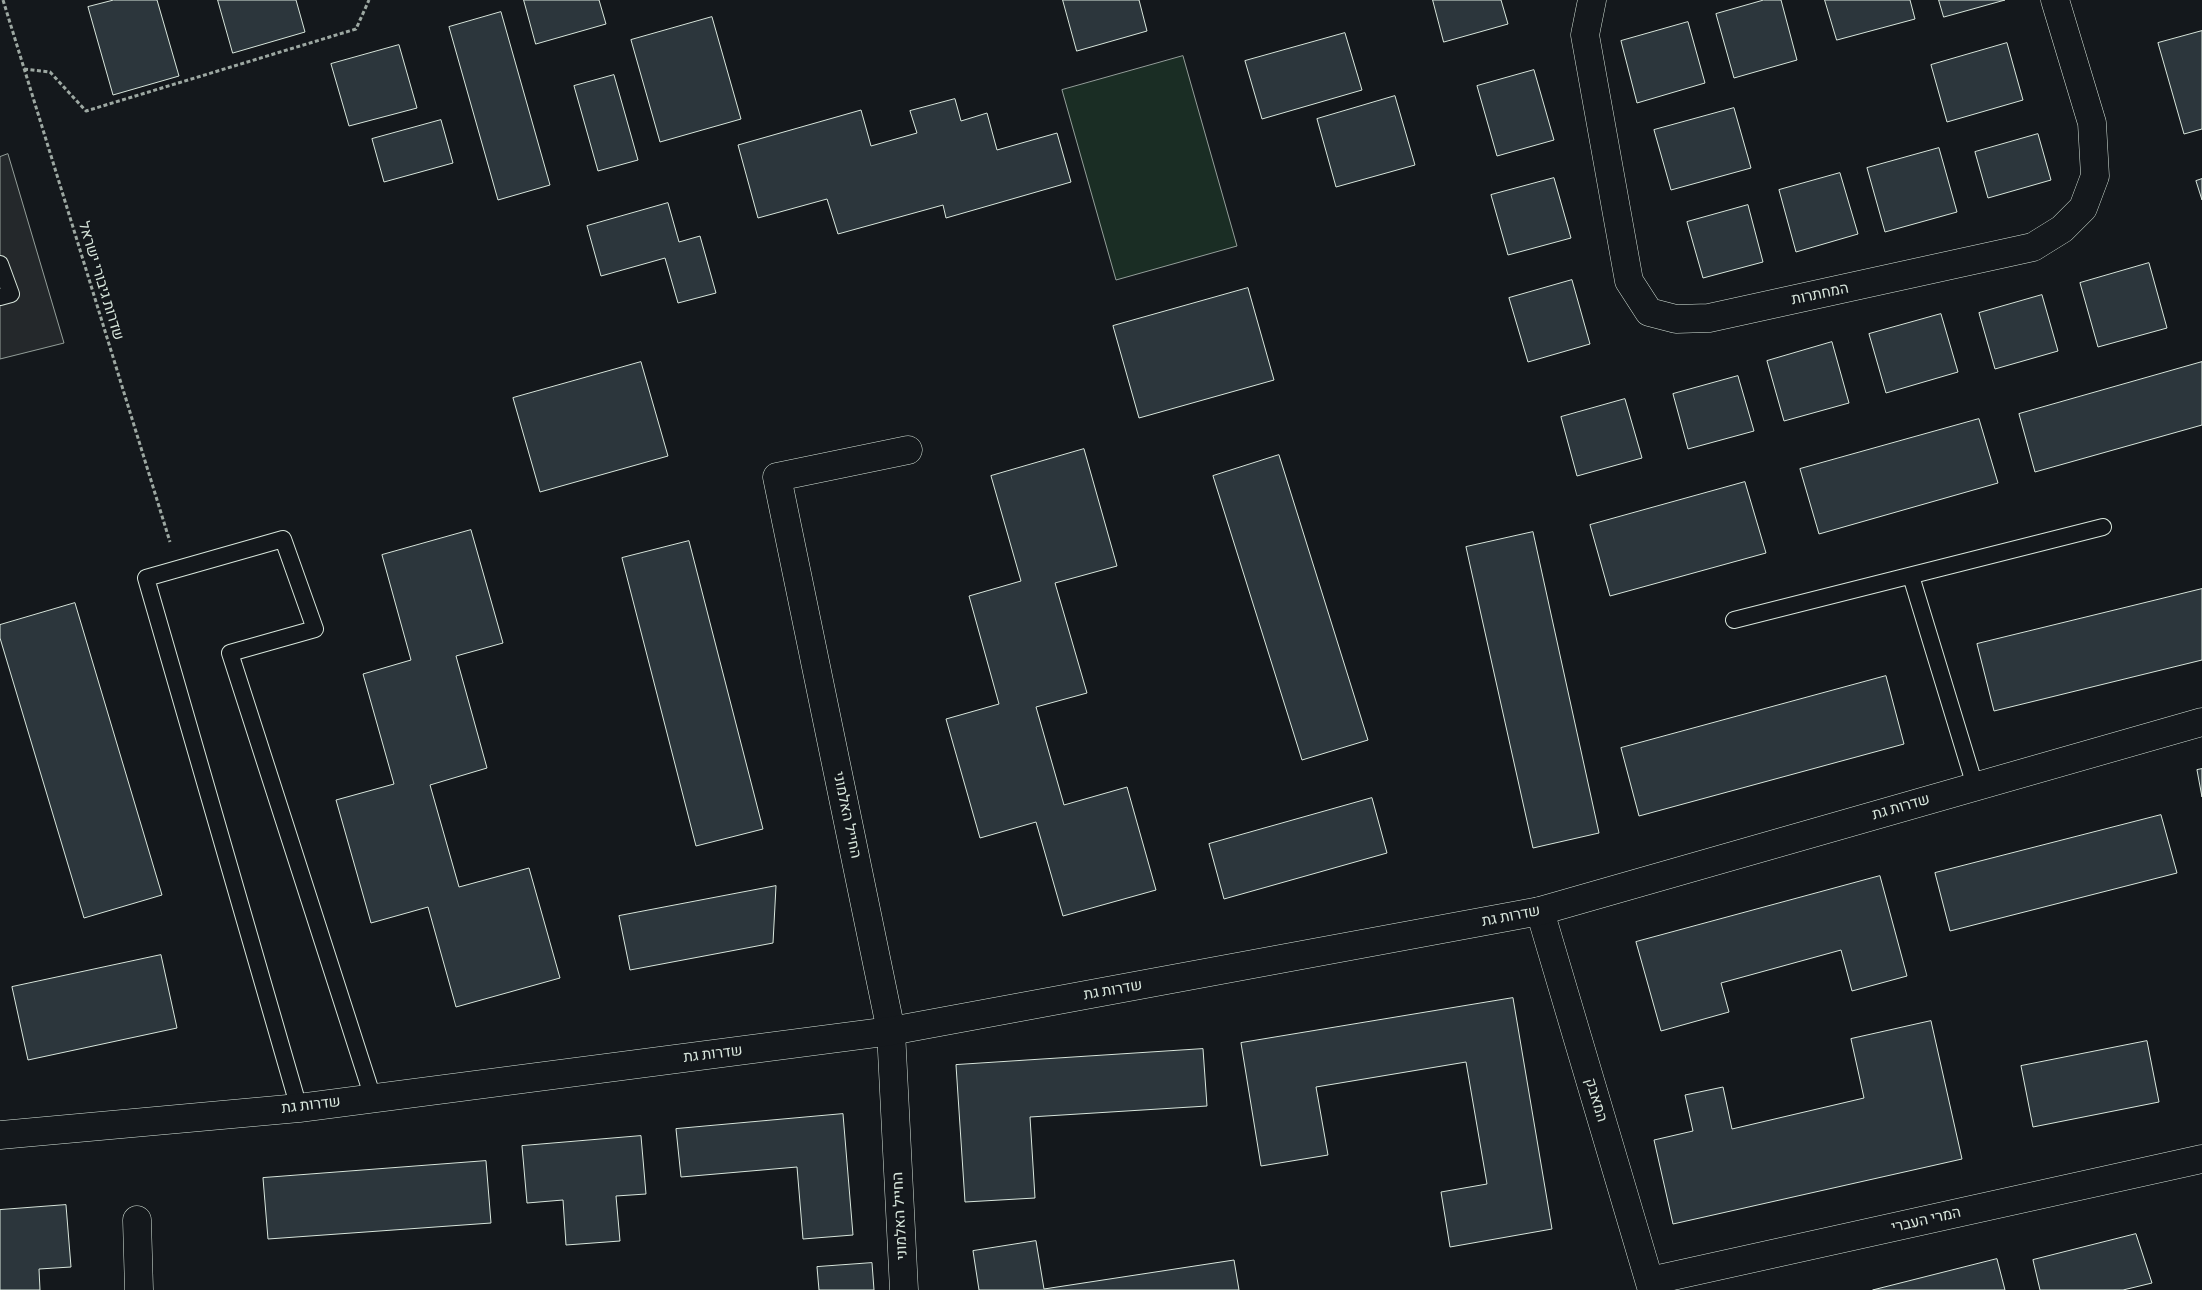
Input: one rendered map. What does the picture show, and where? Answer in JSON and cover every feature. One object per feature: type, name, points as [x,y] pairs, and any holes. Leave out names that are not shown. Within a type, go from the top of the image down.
[{"type":"street","name":"המחתרות","points":[[1592,0],[1584,35],[1629,281],[1649,312],[1676,319],[1709,318],[2033,247],[2062,229],[2083,208],[2095,176],[2092,123],[2055,0]]},
{"type":"street","name":"החייל האלמוני","points":[[904,1290],[891,1031],[777,477],[908,450]]},
{"type":"street","name":"שדרות גת","points":[[0,1135],[299,1108],[891,1031],[1540,911],[2202,722]]},
{"type":"street","name":"המאבק","points":[[1540,911],[1651,1286]]},
{"type":"street","name":"המרי העברי","points":[[1651,1286],[2202,1159]]},
{"type":"street","points":[[137,1220],[139,1290]]},
{"type":"lane","points":[[0,264],[11,294],[0,297]]},
{"type":"lane","points":[[1734,620],[2103,527]]},
{"type":"lane","points":[[299,1108],[146,578],[283,539],[315,629],[230,653],[373,1098]]},
{"type":"lane","points":[[1911,576],[1975,786]]},
{"type":"path","name":"שדרות גיבורי ישראל","points":[[3,0],[178,569]]},
{"type":"path","points":[[24,69],[50,72],[86,111],[356,29],[368,0]]},
{"type":"green space","points":[[1183,56],[1237,246],[1116,280],[1062,90]]},
{"type":"shaded area","points":[[8,154],[64,343],[0,359],[0,157]]},
{"type":"building","points":[[114,0],[157,0],[179,76],[113,95],[88,7]]},
{"type":"building","points":[[218,0],[296,0],[305,32],[233,53]]},
{"type":"building","points":[[524,0],[599,0],[606,24],[536,44]]},
{"type":"building","points":[[1063,0],[1139,0],[1147,31],[1077,51]]},
{"type":"building","points":[[1433,0],[1501,0],[1508,24],[1444,42]]},
{"type":"building","points":[[1764,0],[1781,0],[1797,60],[1734,78],[1716,14]]},
{"type":"building","points":[[1825,0],[1910,0],[1915,19],[1837,40]]},
{"type":"building","points":[[1939,0],[2005,0],[1944,17]]},
{"type":"building","points":[[501,12],[550,185],[498,200],[449,27]]},
{"type":"building","points":[[712,17],[741,119],[660,142],[631,40]]},
{"type":"building","points":[[1688,22],[1705,83],[1637,103],[1621,41]]},
{"type":"building","points":[[2202,31],[2202,129],[2184,134],[2158,43]]},
{"type":"building","points":[[1345,33],[1362,90],[1262,119],[1245,61]]},
{"type":"building","points":[[2007,43],[2023,100],[1947,122],[1931,65]]},
{"type":"building","points":[[399,45],[417,108],[349,126],[331,64]]},
{"type":"building","points":[[1534,70],[1554,140],[1497,156],[1477,86]]},
{"type":"building","points":[[614,75],[638,160],[598,171],[574,86]]},
{"type":"building","points":[[1395,96],[1415,165],[1336,187],[1317,119]]},
{"type":"building","points":[[955,99],[961,121],[987,113],[997,150],[1057,133],[1071,182],[946,218],[943,205],[838,234],[827,199],[758,218],[738,145],[861,110],[871,146],[917,133],[910,111]]},
{"type":"building","points":[[1734,108],[1751,168],[1671,190],[1654,130]]},
{"type":"building","points":[[441,120],[453,163],[384,182],[372,139]]},
{"type":"building","points":[[2038,134],[2051,180],[1988,198],[1975,152]]},
{"type":"building","points":[[1939,148],[1957,212],[1885,232],[1867,168]]},
{"type":"building","points":[[1840,173],[1858,234],[1796,252],[1779,190]]},
{"type":"building","points":[[1554,178],[1571,238],[1508,255],[1491,195]]},
{"type":"building","points":[[2202,179],[2202,200],[2196,181]]},
{"type":"building","points":[[668,203],[679,242],[700,236],[716,293],[678,303],[665,258],[601,276],[587,226]]},
{"type":"building","points":[[1748,205],[1763,262],[1703,278],[1687,222]]},
{"type":"building","points":[[2149,263],[2167,328],[2098,347],[2080,283]]},
{"type":"building","points":[[1572,280],[1590,344],[1528,362],[1509,298]]},
{"type":"building","points":[[1248,288],[1274,380],[1139,418],[1113,326]]},
{"type":"building","points":[[2042,295],[2058,351],[1995,369],[1979,313]]},
{"type":"building","points":[[1941,314],[1958,372],[1886,393],[1869,334]]},
{"type":"building","points":[[1832,342],[1849,403],[1784,421],[1767,361]]},
{"type":"building","points":[[641,362],[668,456],[540,492],[513,398]]},
{"type":"building","points":[[2202,362],[2202,425],[2035,472],[2019,414]]},
{"type":"building","points":[[1738,376],[1754,431],[1688,449],[1673,394]]},
{"type":"building","points":[[1625,399],[1642,458],[1577,476],[1561,417]]},
{"type":"building","points":[[1979,419],[1998,483],[1819,534],[1800,469]]},
{"type":"building","points":[[1084,449],[1117,566],[1055,583],[1087,693],[1036,707],[1064,805],[1127,787],[1156,890],[1063,916],[1036,822],[980,838],[946,719],[999,704],[969,596],[1021,581],[991,476]]},
{"type":"building","points":[[1279,455],[1368,740],[1302,760],[1213,476]]},
{"type":"building","points":[[1745,482],[1766,553],[1610,596],[1590,525]]},
{"type":"building","points":[[471,530],[503,643],[456,656],[487,768],[430,785],[459,887],[529,868],[560,978],[456,1007],[428,907],[371,923],[336,800],[394,784],[363,674],[411,660],[382,555]]},
{"type":"building","points":[[1533,532],[1599,833],[1533,848],[1466,547]]},
{"type":"building","points":[[689,541],[763,829],[696,846],[622,558]]},
{"type":"building","points":[[2202,589],[2202,660],[1994,711],[1977,644]]},
{"type":"building","points":[[75,603],[162,895],[84,918],[0,638],[0,625]]},
{"type":"building","points":[[1886,676],[1904,744],[1639,816],[1621,748]]},
{"type":"building","points":[[2202,769],[2202,797],[2197,770]]},
{"type":"building","points":[[1372,798],[1387,853],[1224,899],[1209,844]]},
{"type":"building","points":[[2161,815],[2177,873],[1950,931],[1935,873]]},
{"type":"building","points":[[1880,876],[1907,976],[1852,991],[1841,950],[1721,983],[1729,1012],[1661,1031],[1636,942]]},
{"type":"building","points":[[776,886],[773,943],[630,970],[619,916]]},
{"type":"building","points":[[161,955],[177,1028],[28,1060],[12,987]]},
{"type":"building","points":[[1513,998],[1552,1229],[1450,1247],[1441,1192],[1487,1184],[1466,1062],[1316,1087],[1328,1155],[1261,1166],[1241,1043]]},
{"type":"building","points":[[1931,1021],[1962,1159],[1673,1224],[1654,1140],[1693,1131],[1685,1095],[1723,1087],[1732,1129],[1864,1098],[1851,1039]]},
{"type":"building","points":[[2147,1041],[2159,1102],[2033,1127],[2021,1066]]},
{"type":"building","points":[[1203,1049],[1207,1106],[1030,1117],[1035,1198],[965,1202],[956,1065]]},
{"type":"building","points":[[843,1114],[853,1235],[803,1239],[797,1167],[681,1177],[676,1129]]},
{"type":"building","points":[[641,1136],[646,1194],[616,1196],[620,1241],[566,1245],[563,1200],[527,1203],[522,1146]]},
{"type":"building","points":[[486,1161],[491,1223],[268,1239],[263,1178]]},
{"type":"building","points":[[66,1205],[71,1267],[39,1269],[40,1290],[0,1290],[0,1210]]},
{"type":"building","points":[[2136,1234],[2152,1283],[2123,1290],[2040,1290],[2033,1260]]},
{"type":"building","points":[[1036,1241],[1044,1289],[1234,1260],[1239,1290],[979,1290],[973,1251]]},
{"type":"building","points":[[1997,1259],[2005,1290],[1873,1290]]},
{"type":"building","points":[[872,1263],[874,1290],[819,1290],[817,1267]]}]
